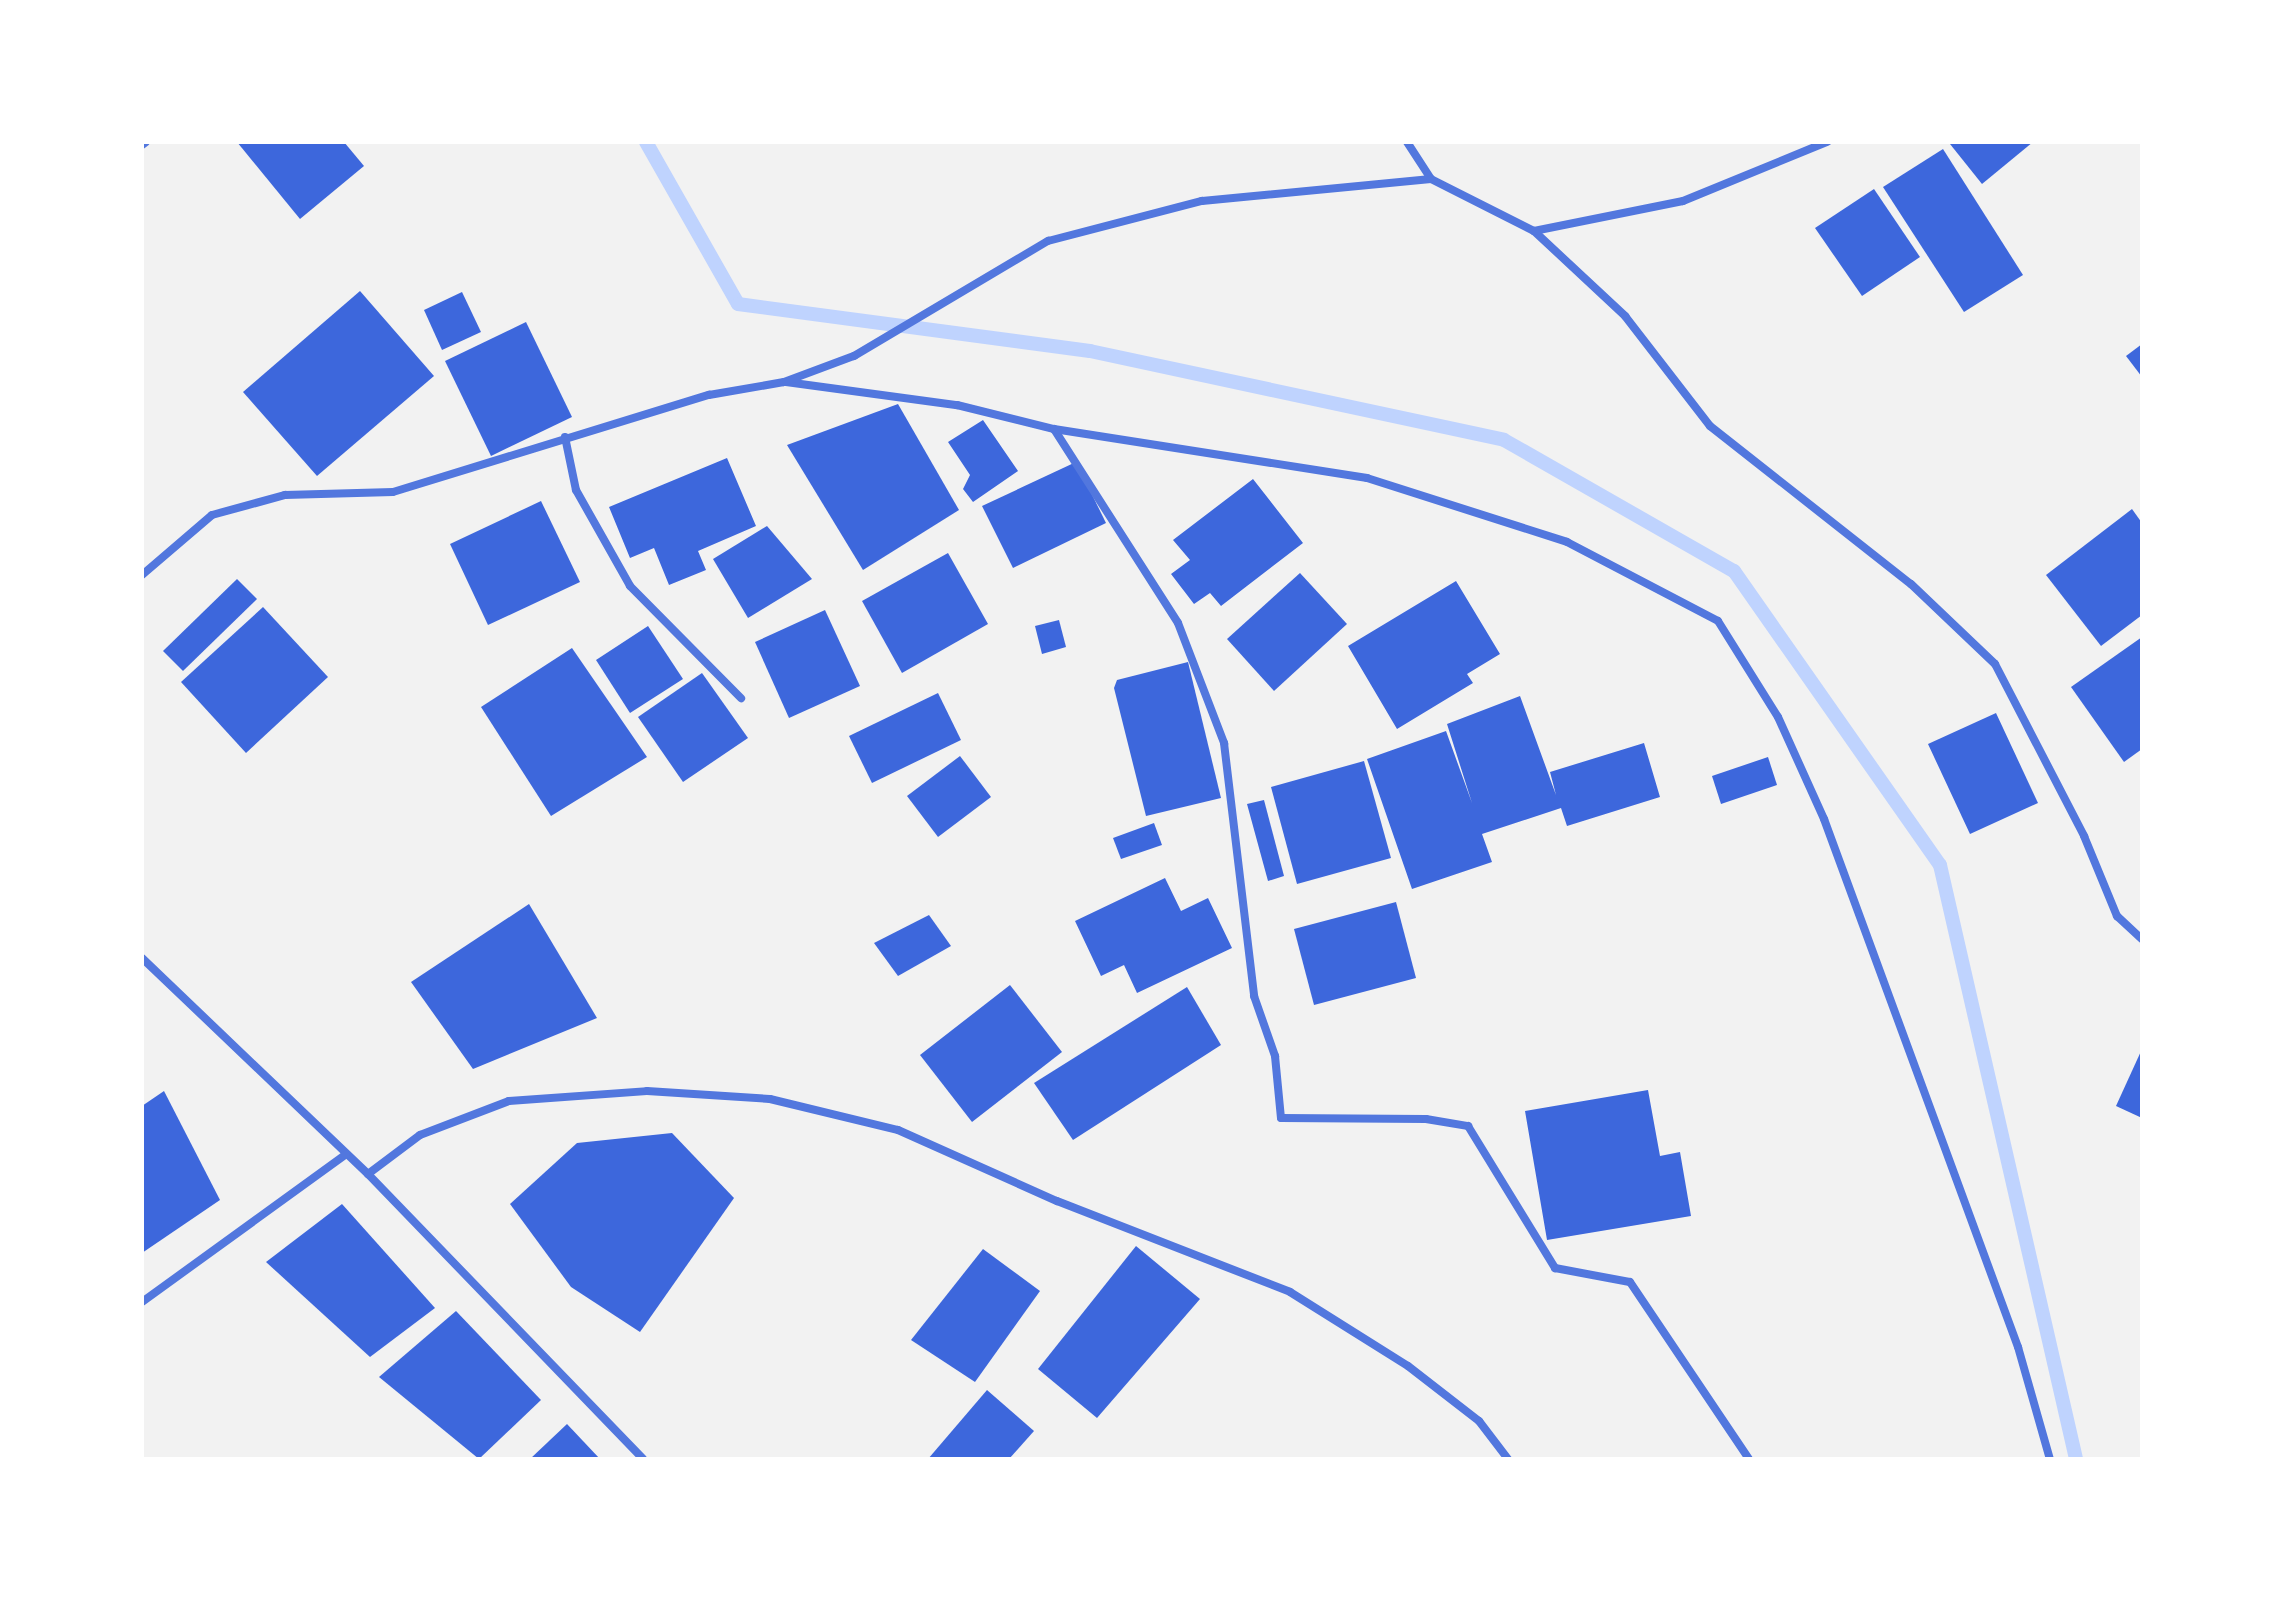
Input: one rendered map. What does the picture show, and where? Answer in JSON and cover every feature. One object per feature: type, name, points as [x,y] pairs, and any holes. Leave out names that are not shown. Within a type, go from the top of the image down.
[{"type":"street","points":[[1407,142],[1431,179],[1534,231],[1625,316],[1710,426],[1911,584],[1995,664],[2084,836],[2117,916],[2142,939]]},
{"type":"street","points":[[1534,231],[1683,201],[1827,142]]},
{"type":"street","points":[[142,575],[212,515],[285,495],[393,492],[709,395],[784,382],[854,356],[1048,241],[1202,201],[1431,179]]},
{"type":"street","points":[[784,382],[972,408],[1054,429],[1367,478],[1567,542],[1718,621],[1778,717],[1824,819],[2018,1347],[2050,1459]]},
{"type":"street","points":[[1054,429],[1178,623],[1224,743],[1254,996],[1275,1056],[1281,1118],[1426,1119],[1468,1126],[1555,1268],[1630,1282],[1749,1459]]},
{"type":"street","points":[[565,437],[576,490],[630,586],[741,698]]},
{"type":"street","points":[[142,958],[368,1174],[643,1459]]},
{"type":"street","points":[[368,1174],[420,1135],[509,1101],[647,1091],[770,1099],[898,1130],[1057,1201],[1290,1292],[1420,1375],[1479,1421],[1508,1459]]},
{"type":"street","points":[[142,1302],[345,1155]]},
{"type":"building","points":[[237,142],[344,142],[364,166],[300,219]]},
{"type":"building","points":[[1952,142],[2033,142],[1982,184],[1950,144]]},
{"type":"building","points":[[1943,149],[2023,275],[1964,312],[1883,187]]},
{"type":"building","points":[[1874,189],[1920,257],[1862,296],[1815,228]]},
{"type":"building","points":[[360,291],[434,376],[317,476],[243,392]]},
{"type":"building","points":[[462,292],[481,332],[442,350],[424,310]]},
{"type":"building","points":[[526,322],[572,417],[491,456],[445,361]]},
{"type":"building","points":[[2142,344],[2142,377],[2126,356]]},
{"type":"building","points":[[898,404],[959,510],[863,570],[787,445]]},
{"type":"building","points":[[983,420],[1018,471],[973,502],[963,489],[970,475],[948,442]]},
{"type":"building","points":[[727,458],[756,526],[698,551],[706,570],[669,585],[654,548],[630,558],[609,507]]},
{"type":"building","points":[[1076,462],[1106,523],[1013,568],[982,506]]},
{"type":"building","points":[[1253,479],[1303,543],[1221,606],[1210,593],[1194,604],[1171,574],[1190,560],[1173,540]]},
{"type":"building","points":[[541,501],[580,582],[488,625],[450,544]]},
{"type":"building","points":[[2132,509],[2142,523],[2142,615],[2101,646],[2046,575]]},
{"type":"building","points":[[767,526],[812,579],[748,618],[713,559]]},
{"type":"building","points":[[948,553],[988,624],[902,673],[862,601]]},
{"type":"building","points":[[1300,573],[1347,624],[1274,691],[1227,639]]},
{"type":"building","points":[[237,579],[257,599],[183,671],[163,651]]},
{"type":"building","points":[[1456,581],[1500,654],[1467,674],[1473,683],[1397,729],[1348,646]]},
{"type":"building","points":[[263,607],[328,677],[246,753],[181,682]]},
{"type":"building","points":[[825,610],[860,686],[789,718],[755,642]]},
{"type":"building","points":[[1059,620],[1066,647],[1042,654],[1035,626]]},
{"type":"building","points":[[648,626],[683,679],[630,713],[596,660]]},
{"type":"building","points":[[2142,637],[2142,749],[2124,762],[2071,687]]},
{"type":"building","points":[[572,648],[647,757],[551,816],[481,707]]},
{"type":"building","points":[[1188,662],[1221,798],[1146,816],[1114,688],[1117,680]]},
{"type":"building","points":[[702,673],[748,738],[683,782],[638,717]]},
{"type":"building","points":[[938,693],[961,740],[872,783],[849,736]]},
{"type":"building","points":[[1520,696],[1556,795],[1550,772],[1644,743],[1660,797],[1567,826],[1561,808],[1482,834],[1492,862],[1412,889],[1367,759],[1446,731],[1472,803],[1447,724]]},
{"type":"building","points":[[1996,713],[2038,803],[1970,834],[1928,744]]},
{"type":"building","points":[[960,756],[991,797],[938,837],[907,796]]},
{"type":"building","points":[[1768,757],[1777,785],[1721,804],[1712,776]]},
{"type":"building","points":[[1364,761],[1391,858],[1297,884],[1271,787]]},
{"type":"building","points":[[1264,800],[1284,876],[1268,881],[1247,804]]},
{"type":"building","points":[[1154,823],[1162,845],[1121,859],[1113,838]]},
{"type":"building","points":[[1165,878],[1181,911],[1208,898],[1232,948],[1137,993],[1124,965],[1101,976],[1075,921]]},
{"type":"building","points":[[1396,902],[1416,978],[1314,1005],[1294,929]]},
{"type":"building","points":[[529,904],[597,1018],[473,1069],[411,982]]},
{"type":"building","points":[[929,915],[951,946],[898,976],[874,943]]},
{"type":"building","points":[[1010,985],[1062,1052],[972,1122],[920,1055]]},
{"type":"building","points":[[1187,987],[1221,1045],[1073,1140],[1034,1083]]},
{"type":"building","points":[[2142,1049],[2142,1118],[2116,1106]]},
{"type":"building","points":[[1648,1090],[1660,1156],[1680,1152],[1691,1216],[1547,1240],[1525,1111]]},
{"type":"building","points":[[164,1091],[220,1200],[142,1253],[142,1106]]},
{"type":"building","points":[[672,1133],[734,1198],[640,1332],[571,1287],[510,1204],[577,1143]]},
{"type":"building","points":[[342,1204],[435,1308],[370,1357],[266,1262]]},
{"type":"building","points":[[1136,1246],[1200,1299],[1097,1418],[1038,1369]]},
{"type":"building","points":[[983,1249],[1040,1291],[975,1382],[911,1340]]},
{"type":"building","points":[[456,1311],[541,1400],[479,1459],[379,1377]]},
{"type":"building","points":[[987,1390],[1034,1431],[1009,1459],[928,1459]]},
{"type":"building","points":[[567,1424],[600,1459],[530,1459]]},
{"type":"waterway","points":[[646,142],[738,304],[1090,351],[1504,440],[1734,571],[1940,865],[2076,1459]]}]
